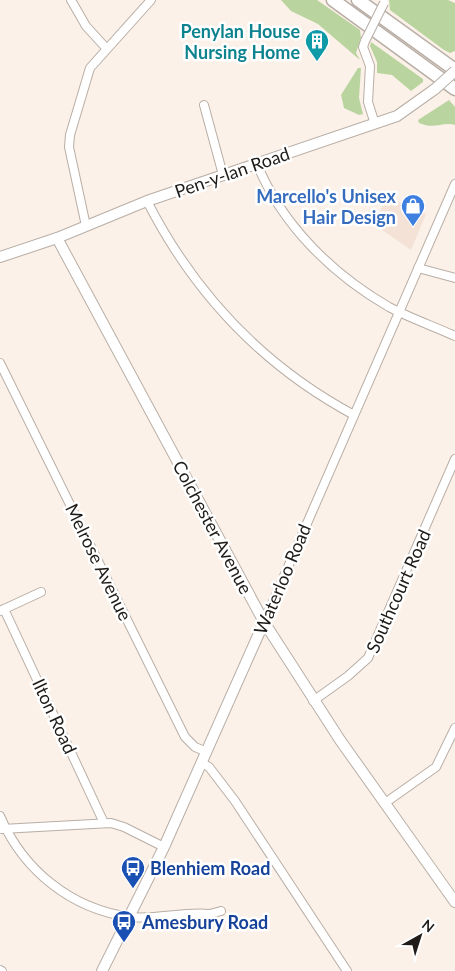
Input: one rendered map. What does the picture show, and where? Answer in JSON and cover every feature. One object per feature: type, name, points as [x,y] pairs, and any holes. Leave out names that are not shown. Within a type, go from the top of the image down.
[{"type":"highway","points":[[333,0],[455,89]]},
{"type":"highway","points":[[358,0],[455,71]]},
{"type":"street","points":[[71,0],[86,26],[106,48]]},
{"type":"street","points":[[86,226],[69,155],[69,142],[87,75],[106,48],[151,0]]},
{"type":"street","points":[[376,124],[368,102],[370,66],[363,47],[385,2]]},
{"type":"street","name":"Pen-y-lan Road","points":[[0,257],[58,238],[147,201],[376,124],[406,111],[435,90],[455,71]]},
{"type":"street","points":[[204,105],[223,175]]},
{"type":"street","points":[[257,164],[276,201],[312,248],[358,286],[399,312],[455,336]]},
{"type":"street","name":"Waterloo Road","points":[[102,971],[164,847],[207,752],[418,268],[452,199],[455,184]]},
{"type":"street","points":[[147,201],[177,254],[198,285],[226,318],[289,374],[354,415]]},
{"type":"street","name":"Colchester Avenue","points":[[58,238],[264,622],[313,701],[455,902]]},
{"type":"street","points":[[418,268],[455,278]]},
{"type":"street","name":"Melrose Avenue","points":[[0,363],[185,737],[195,746],[207,752]]},
{"type":"street","name":"Southcourt Road","points":[[313,701],[354,672],[368,658],[455,459]]},
{"type":"street","points":[[2,610],[41,592]]},
{"type":"street","name":"Ilton Road","points":[[2,610],[104,823]]},
{"type":"street","points":[[385,804],[436,768],[455,728]]},
{"type":"street","points":[[202,763],[209,767],[235,801],[347,971]]},
{"type":"street","points":[[0,816],[3,829],[20,854],[32,867],[60,891],[92,906],[129,917],[210,914],[221,911]]},
{"type":"street","points":[[3,829],[104,823],[124,827],[164,847]]},
{"type":"shaded area","points":[[386,196],[426,214],[411,250],[375,225]]},
{"type":"green space","points":[[281,0],[317,0],[360,30],[361,38],[356,53],[360,60],[318,24],[291,11]]},
{"type":"green space","points":[[389,0],[448,0],[455,3],[455,51],[450,53],[444,50],[390,10]]},
{"type":"green space","points":[[371,42],[423,79],[423,82],[411,91],[392,75],[377,73],[377,62],[370,46]]},
{"type":"green space","points":[[358,68],[361,68],[359,98],[363,114],[359,115],[344,108],[341,95]]},
{"type":"green space","points":[[449,100],[455,107],[455,125],[430,126],[419,123],[418,120]]},
{"type":"place","name":"Penylan House Nursing Home","points":[[317,62]]},
{"type":"place","name":"Marcello's Unisex Hair Design","points":[[413,227]]},
{"type":"place","name":"Blenhiem Road","points":[[133,889]]},
{"type":"place","name":"Amesbury Road","points":[[124,943]]}]
